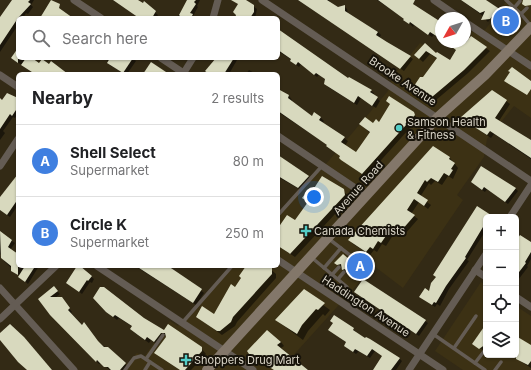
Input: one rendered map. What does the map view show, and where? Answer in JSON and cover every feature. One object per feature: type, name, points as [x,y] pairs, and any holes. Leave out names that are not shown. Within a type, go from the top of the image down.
[{"type":"main road","name":"Avenue Road","points":[[208,370],[437,118],[484,75],[531,27]]},
{"type":"street","points":[[74,0],[98,16]]},
{"type":"street","points":[[214,16],[218,0]]},
{"type":"street","name":"Brooke Avenue","points":[[262,0],[531,181]]},
{"type":"street","points":[[434,0],[451,12]]},
{"type":"street","points":[[471,26],[531,66]]},
{"type":"street","points":[[164,60],[181,72]]},
{"type":"street","points":[[185,72],[192,60]]},
{"type":"street","points":[[0,75],[16,86]]},
{"type":"street","points":[[280,137],[367,196]]},
{"type":"street","points":[[0,166],[16,142]]},
{"type":"street","points":[[512,214],[531,185]]},
{"type":"street","points":[[409,370],[483,258]]},
{"type":"street","name":"Haddington Avenue","points":[[280,261],[443,370]]},
{"type":"street","points":[[0,319],[54,268]]},
{"type":"street","points":[[100,268],[253,370]]},
{"type":"street","points":[[475,270],[483,275]]},
{"type":"street","points":[[0,288],[74,370]]},
{"type":"street","points":[[519,299],[531,307]]},
{"type":"lane","points":[[506,0],[521,14],[531,27]]},
{"type":"lane","points":[[514,8],[520,1]]},
{"type":"lane","points":[[521,14],[527,8]]},
{"type":"lane","points":[[280,213],[323,166]]},
{"type":"lane","points":[[328,238],[341,248],[348,256],[355,259],[352,262]]},
{"type":"lane","points":[[324,268],[341,248]]},
{"type":"lane","points":[[311,257],[347,287]]},
{"type":"lane","points":[[320,289],[338,267]]},
{"type":"lane","points":[[182,323],[230,268]]},
{"type":"lane","points":[[338,280],[344,272]]},
{"type":"lane","points":[[454,348],[476,316]]},
{"type":"lane","points":[[433,334],[485,370]]},
{"type":"lane","points":[[146,359],[162,335]]},
{"type":"lane","points":[[475,363],[483,353]]},
{"type":"lane","points":[[125,370],[134,358],[141,356],[162,370]]},
{"type":"lane","points":[[145,370],[150,362]]},
{"type":"lane","points":[[495,370],[501,362]]},
{"type":"shaded area","points":[[507,0],[531,0],[531,118],[514,106],[487,139],[484,157],[457,195],[463,200],[403,288],[374,266],[280,370],[121,370],[137,353],[144,357],[170,321],[178,326],[230,268],[280,268],[280,213],[320,171],[388,91],[393,76],[420,43],[450,60],[458,48],[471,48],[471,32],[485,30]]},
{"type":"shaded area","points":[[481,282],[483,284],[483,358],[519,358],[519,308],[531,316],[531,370],[463,370],[435,351]]},
{"type":"building","points":[[12,0],[30,0],[28,2],[31,4],[20,16],[16,16],[16,21],[0,45],[0,17]]},
{"type":"building","points":[[51,0],[60,4],[59,8],[70,16],[41,16]]},
{"type":"building","points":[[113,0],[138,0],[143,3],[144,1],[156,11],[153,16],[136,16]]},
{"type":"building","points":[[187,0],[196,0],[194,2],[196,4],[190,13],[193,14],[192,16],[179,15]]},
{"type":"building","points":[[231,0],[246,0],[254,5],[254,12],[251,16],[236,16],[233,12],[238,4]]},
{"type":"building","points":[[298,0],[327,0],[338,7],[345,5],[345,11],[378,32],[376,35],[411,56],[400,69]]},
{"type":"building","points":[[378,0],[415,0],[413,4],[435,18],[435,35],[430,32],[428,35],[410,22],[409,24],[403,20],[404,19]]},
{"type":"building","points":[[461,0],[486,0],[498,8],[513,24],[508,28],[494,14],[490,19],[481,20],[485,11],[480,13]]},
{"type":"building","points":[[523,0],[531,0],[531,5],[525,6],[522,4]]},
{"type":"building","points":[[280,30],[348,78],[349,77],[372,90],[370,92],[378,97],[372,106],[358,96],[354,103],[324,84],[325,79],[316,73],[314,75],[298,62],[296,65],[290,61],[291,59],[280,51]]},
{"type":"building","points":[[471,36],[487,47],[464,70],[432,97],[414,86],[420,77],[423,77],[437,58],[426,51],[419,59],[414,55],[425,43],[436,53],[437,52],[450,60],[456,50],[453,48],[471,48]]},
{"type":"building","points":[[16,51],[16,60],[18,60],[18,63],[11,58]]},
{"type":"building","points":[[25,60],[35,60],[39,63],[41,60],[43,60],[49,64],[51,61],[65,72],[32,72],[21,65]]},
{"type":"building","points":[[109,60],[132,60],[124,72],[107,63]]},
{"type":"building","points":[[214,60],[233,60],[225,72],[205,71]]},
{"type":"building","points":[[151,62],[166,72],[144,72]]},
{"type":"building","points":[[512,67],[531,81],[531,89],[527,95],[504,81],[510,72],[508,71]]},
{"type":"building","points":[[280,90],[289,95],[288,98],[312,116],[314,112],[321,117],[319,120],[345,137],[341,142],[356,152],[370,132],[359,124],[365,117],[373,123],[376,119],[379,122],[390,104],[386,101],[389,96],[414,112],[415,115],[362,174],[341,160],[339,158],[340,156],[326,146],[327,145],[280,112]]},
{"type":"building","points":[[492,90],[507,100],[495,118],[531,140],[531,158],[490,131],[487,135],[460,118]]},
{"type":"building","points":[[7,93],[16,97],[16,110],[12,116],[10,114],[0,129],[0,98],[2,100]]},
{"type":"building","points":[[433,146],[450,157],[449,159],[455,163],[449,176],[444,173],[438,182],[431,178],[427,182],[425,180],[417,193],[428,200],[424,206],[414,199],[407,210],[415,215],[401,231],[393,226],[381,243],[378,241],[373,249],[370,247],[366,252],[348,240]]},
{"type":"building","points":[[280,156],[309,176],[298,188],[280,177]]},
{"type":"building","points":[[481,166],[516,188],[505,202],[484,187],[482,190],[471,182]]},
{"type":"building","points":[[322,176],[344,189],[345,195],[290,254],[280,247],[280,225],[287,215],[295,220],[308,202],[302,198],[305,194],[309,196]]},
{"type":"building","points":[[16,177],[16,202],[7,215],[0,210],[0,197]]},
{"type":"building","points":[[477,206],[489,214],[483,214],[483,227],[465,257],[466,258],[436,303],[434,302],[432,305],[419,297],[425,288],[429,291],[431,283],[436,277],[433,275]]},
{"type":"building","points":[[0,231],[12,240],[8,247],[16,253],[16,268],[18,268],[18,275],[11,271],[11,266],[1,258]]},
{"type":"building","points":[[520,235],[531,242],[531,252],[525,262],[526,263],[519,272],[519,250]]},
{"type":"building","points":[[343,254],[350,260],[349,262],[351,265],[354,264],[362,255],[372,264],[358,279],[345,269],[342,270],[341,264],[337,265],[334,263]]},
{"type":"building","points":[[24,268],[34,268],[25,282],[18,277]]},
{"type":"building","points":[[76,268],[82,268],[92,276],[88,281],[87,280],[79,292],[66,283]]},
{"type":"building","points":[[139,268],[171,268],[202,289],[193,303]]},
{"type":"building","points":[[245,268],[272,268],[272,274],[233,317],[231,322],[220,331],[217,331],[196,317],[202,306],[214,314],[231,284],[235,287],[241,278],[239,276]]},
{"type":"building","points":[[363,279],[426,320],[416,334],[354,292]]},
{"type":"building","points":[[54,286],[58,291],[50,297],[62,297],[70,308],[68,310],[82,325],[84,322],[104,347],[108,347],[126,363],[120,370],[111,370],[108,367],[104,367],[97,360],[96,362],[50,315],[38,299]]},
{"type":"building","points":[[100,287],[104,287],[144,318],[164,330],[168,324],[202,347],[202,351],[185,370],[180,370],[154,353],[166,337],[165,333],[161,333],[154,342],[147,337],[145,340],[130,329],[132,326],[115,315],[113,317],[106,312],[93,298]]},
{"type":"building","points":[[304,289],[325,303],[318,310],[316,309],[302,325],[297,334],[275,320]]},
{"type":"building","points":[[334,315],[354,328],[353,330],[365,338],[370,339],[400,358],[391,370],[373,370],[382,356],[372,349],[367,356],[355,349],[353,352],[344,346],[346,342],[328,330],[333,323],[330,321]]},
{"type":"building","points":[[10,324],[24,337],[52,370],[27,370],[18,362],[0,340],[0,333]]},
{"type":"building","points":[[483,328],[483,346],[479,349],[472,344]]},
{"type":"building","points":[[267,330],[281,342],[277,345],[308,370],[274,370],[249,354],[247,351]]},
{"type":"building","points":[[519,338],[531,345],[531,361],[528,365],[516,359],[519,358]]},
{"type":"place","name":"Circle K","points":[[506,21]]},
{"type":"place","name":"Samson Health & Fitness","points":[[399,128]]},
{"type":"place","name":"Canada Chemists","points":[[306,231]]},
{"type":"place","name":"Shell Select","points":[[360,266]]},
{"type":"place","name":"Shoppers Drug Mart","points":[[186,360]]}]
